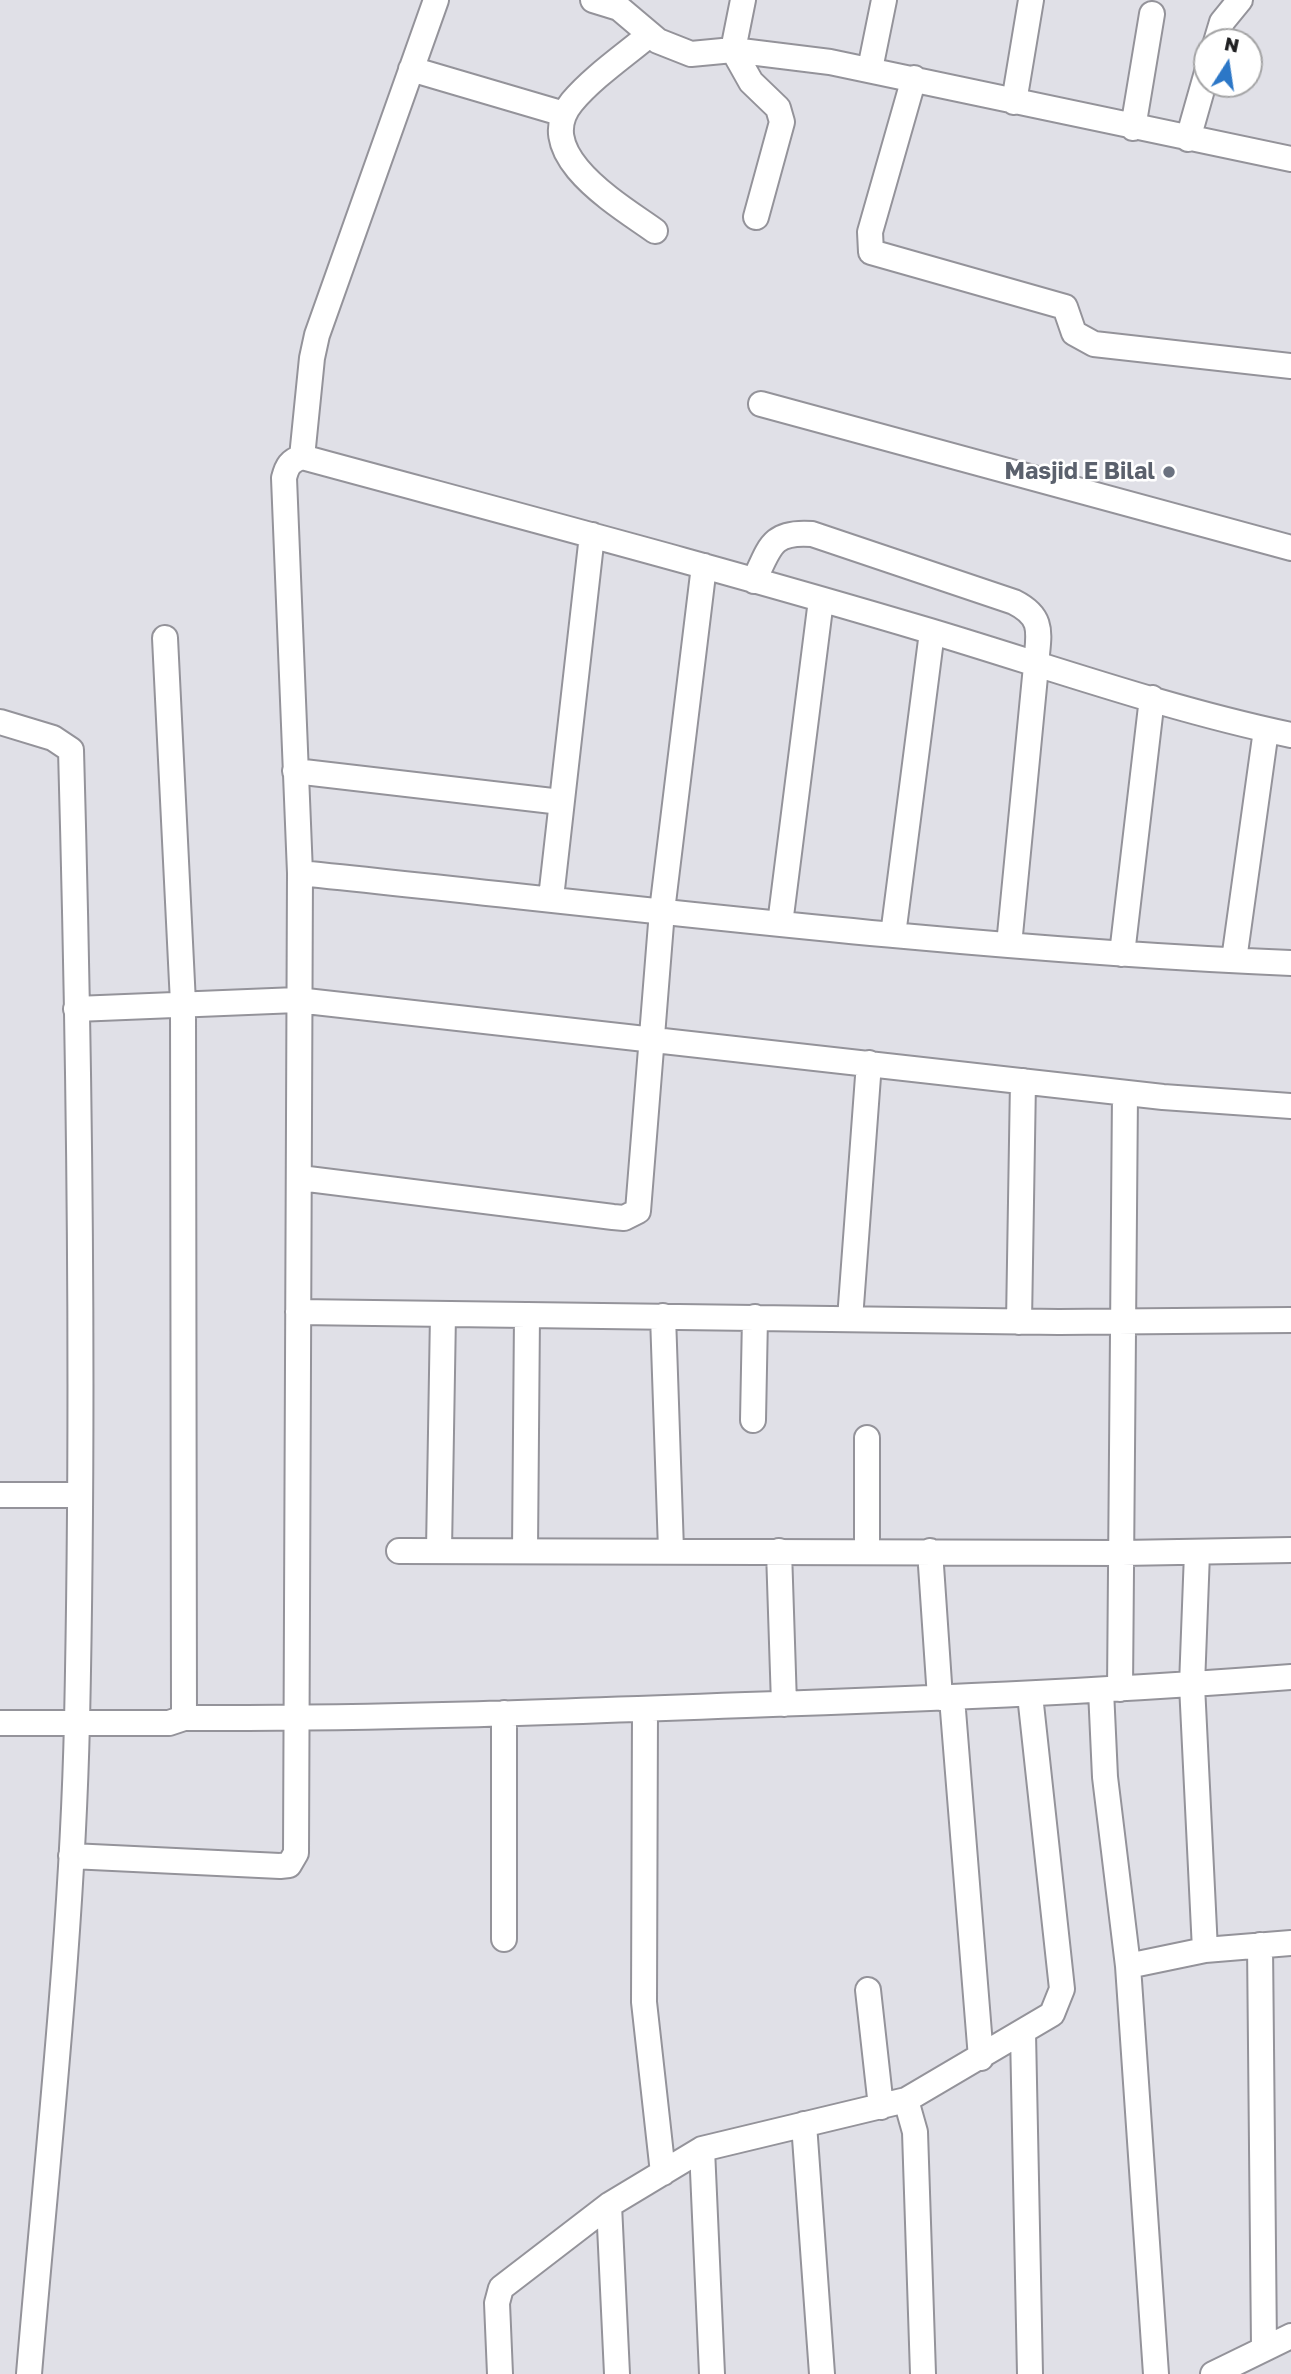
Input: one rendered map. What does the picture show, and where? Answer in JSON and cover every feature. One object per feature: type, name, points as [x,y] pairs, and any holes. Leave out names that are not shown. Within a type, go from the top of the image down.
[{"type":"street","points":[[302,457],[312,358],[317,335],[436,0]]},
{"type":"street","points":[[743,0],[733,50],[751,82],[781,114],[780,130],[756,217]]},
{"type":"street","points":[[870,69],[884,0]]},
{"type":"street","points":[[1014,102],[1031,0]]},
{"type":"street","points":[[1220,28],[1240,0]]},
{"type":"street","points":[[605,1],[627,13],[649,35],[691,54],[733,50],[870,69],[1133,128],[1291,159]]},
{"type":"street","points":[[1133,128],[1152,14]]},
{"type":"street","points":[[649,35],[572,102],[564,114],[564,144],[575,169],[585,181],[655,231]]},
{"type":"street","points":[[411,69],[564,114]]},
{"type":"street","points":[[914,78],[870,232],[871,252],[1065,307],[1073,333],[1094,344],[1291,366]]},
{"type":"street","points":[[1188,139],[1200,98]]},
{"type":"street","points":[[761,404],[1291,548]]},
{"type":"street","points":[[71,1856],[289,1864],[296,1853],[300,1178],[297,1000],[300,873],[285,478],[287,467],[293,460],[302,457],[592,535],[932,632],[1036,666],[1291,735]]},
{"type":"street","points":[[754,581],[766,555],[779,536],[793,532],[812,534],[1027,608],[1038,625],[1036,666],[1009,945]]},
{"type":"street","points":[[551,898],[592,535]]},
{"type":"street","points":[[300,1178],[613,1217],[638,1211],[662,911],[704,566]]},
{"type":"street","points":[[780,923],[821,600]]},
{"type":"street","points":[[893,935],[932,632]]},
{"type":"street","points":[[165,638],[183,1003],[184,1718]]},
{"type":"street","points":[[1122,954],[1152,698]]},
{"type":"street","points":[[0,722],[53,738],[71,750],[76,1009],[79,1186],[77,1723],[71,1856],[29,2374]]},
{"type":"street","points":[[1234,960],[1266,730]]},
{"type":"street","points":[[295,771],[561,802]]},
{"type":"street","points":[[300,873],[893,935],[1122,954],[1291,962]]},
{"type":"street","points":[[76,1009],[297,1000],[1125,1093],[1291,1106]]},
{"type":"street","points":[[850,1319],[869,1063]]},
{"type":"street","points":[[1020,1322],[1023,1081]]},
{"type":"street","points":[[1125,1093],[1122,1553],[1105,1777],[1128,1966],[1156,2374]]},
{"type":"street","points":[[298,1312],[1020,1322],[1291,1320]]},
{"type":"street","points":[[439,1550],[443,1314]]},
{"type":"street","points":[[525,1550],[527,1315]]},
{"type":"street","points":[[663,1316],[671,1550]]},
{"type":"street","points":[[754,1420],[755,1317]]},
{"type":"street","points":[[867,1438],[867,1551]]},
{"type":"street","points":[[0,1496],[78,1495]]},
{"type":"street","points":[[399,1550],[1122,1553],[1291,1550]]},
{"type":"street","points":[[779,1551],[784,1704]]},
{"type":"street","points":[[930,1551],[981,2059]]},
{"type":"street","points":[[1196,1553],[1192,1685],[1205,1950]]},
{"type":"street","points":[[0,1724],[169,1723],[184,1718],[297,1718],[784,1704],[1030,1695],[1291,1677]]},
{"type":"street","points":[[500,2374],[497,2303],[501,2288],[609,2205],[702,2149],[906,2100],[981,2059],[1052,2014],[1062,1989],[1030,1695]]},
{"type":"street","points":[[645,1709],[645,2002],[663,2173]]},
{"type":"street","points":[[504,1713],[504,1939]]},
{"type":"street","points":[[1128,1966],[1205,1950],[1291,1943]]},
{"type":"street","points":[[1260,1945],[1264,2348]]},
{"type":"street","points":[[868,1990],[881,2107]]},
{"type":"street","points":[[1023,2033],[1030,2374]]},
{"type":"street","points":[[906,2100],[915,2132],[923,2374]]},
{"type":"street","points":[[804,2124],[822,2374]]},
{"type":"street","points":[[702,2149],[712,2374]]},
{"type":"street","points":[[609,2205],[617,2374]]},
{"type":"street","points":[[1213,2374],[1238,2368],[1264,2348],[1291,2336]]},
{"type":"place","name":"Masjid E Bilal","points":[[1169,472]]}]
